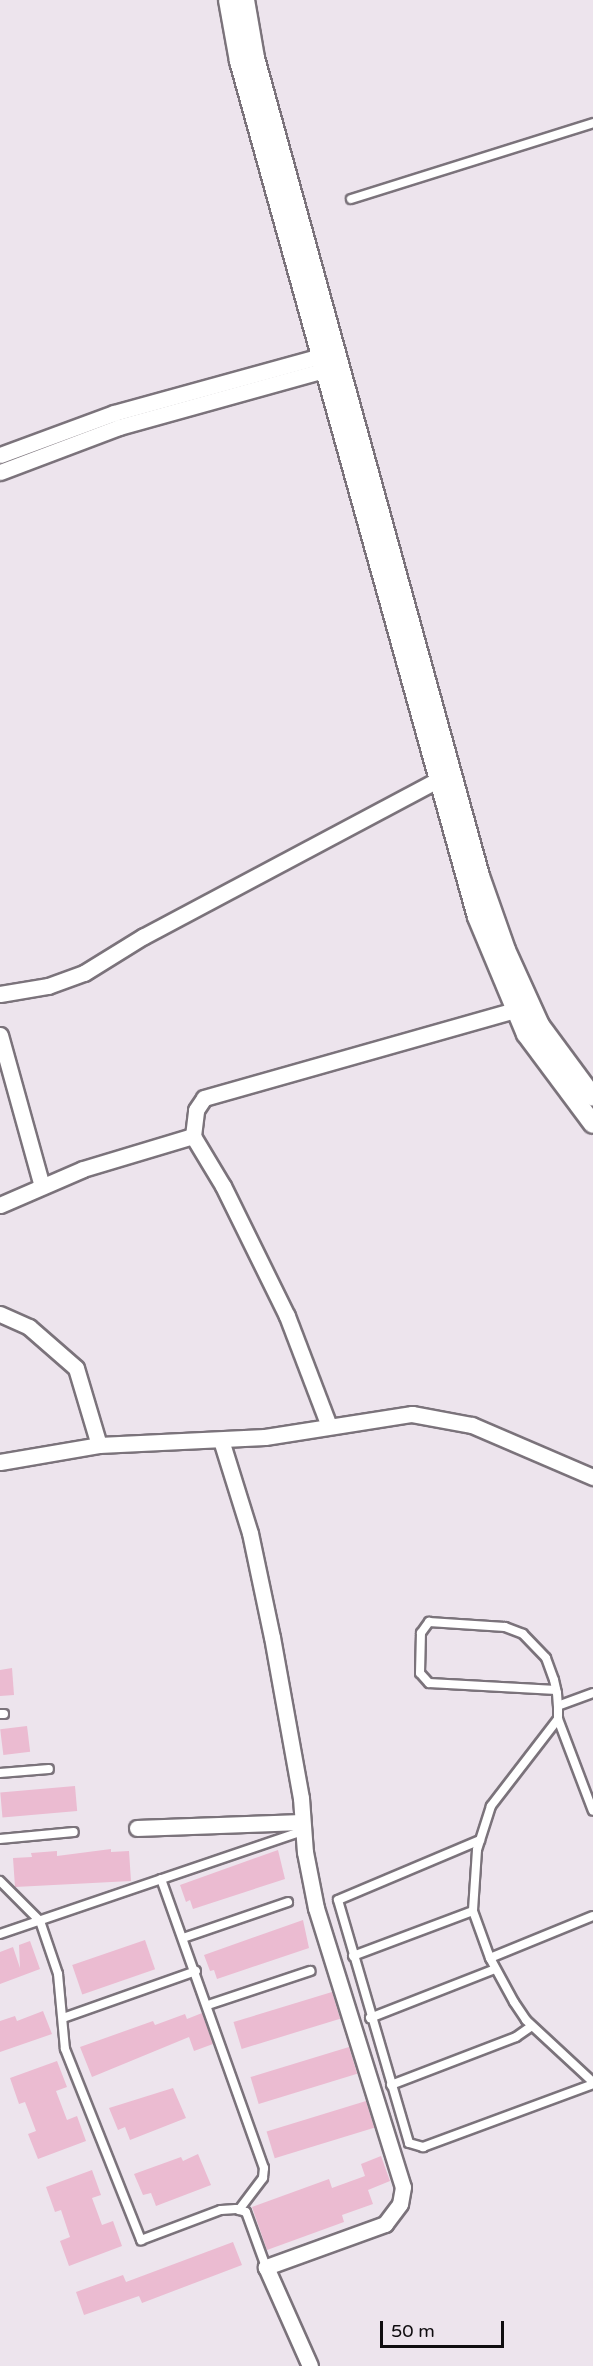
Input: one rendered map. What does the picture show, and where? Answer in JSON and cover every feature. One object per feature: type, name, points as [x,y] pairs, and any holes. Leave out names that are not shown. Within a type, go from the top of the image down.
[{"type":"street","points":[[228,0],[239,61],[492,911],[540,1025],[593,1097]]},
{"type":"street","points":[[244,0],[255,58],[329,361],[437,780],[477,917],[526,1034],[593,1124]]},
{"type":"street","points":[[0,455],[114,413],[329,361]]},
{"type":"street","points":[[0,472],[118,427],[329,361]]},
{"type":"street","points":[[0,994],[48,986],[84,974],[144,936],[437,780]]},
{"type":"street","points":[[329,1426],[287,1316],[223,1186],[193,1136],[194,1117],[204,1098],[515,1010]]},
{"type":"street","points":[[0,1035],[42,1186]]},
{"type":"street","points":[[0,1205],[42,1186],[119,1157],[193,1136]]},
{"type":"street","points":[[0,1314],[29,1326],[76,1368],[99,1445]]},
{"type":"street","points":[[0,1462],[99,1445],[221,1440],[396,1415],[444,1417],[472,1425],[593,1477]]},
{"type":"street","points":[[221,1440],[250,1533],[260,1579],[301,1798],[302,1826],[324,1938],[403,2187],[403,2196],[384,2224],[266,2267],[310,2366]]},
{"type":"street","points":[[138,1828],[302,1826]]},
{"type":"lane","points":[[351,199],[593,123]]},
{"type":"lane","points":[[556,1690],[429,1683],[420,1673],[421,1633],[429,1622],[514,1630],[539,1649],[556,1690],[558,1719],[593,1811]]},
{"type":"lane","points":[[558,1706],[593,1692]]},
{"type":"lane","points":[[480,1840],[338,1900],[370,2018],[409,2143],[423,2147],[593,2083],[532,2026],[495,1969],[473,1911],[472,1883],[480,1840],[491,1806],[558,1719]]},
{"type":"lane","points":[[0,1773],[49,1769]]},
{"type":"lane","points":[[0,1935],[161,1879],[302,1826]]},
{"type":"lane","points":[[0,1839],[74,1832]]},
{"type":"lane","points":[[161,1879],[196,1971],[264,2168],[263,2178],[239,2210]]},
{"type":"lane","points":[[0,1881],[40,1921],[54,1957],[66,2049],[141,2240],[222,2210],[239,2210],[246,2212],[266,2267]]},
{"type":"lane","points":[[183,1938],[288,1902]]},
{"type":"lane","points":[[353,1956],[473,1911]]},
{"type":"lane","points":[[490,1958],[593,1916]]},
{"type":"lane","points":[[370,2018],[495,1969]]},
{"type":"lane","points":[[63,2018],[196,1971]]},
{"type":"lane","points":[[208,2005],[310,1971]]},
{"type":"lane","points":[[391,2085],[516,2037],[532,2026]]},
{"type":"building","points":[[12,1668],[14,1695],[0,1696],[0,1670]]},
{"type":"building","points":[[27,1726],[30,1752],[3,1755],[0,1729]]},
{"type":"building","points":[[75,1786],[77,1811],[2,1817],[0,1793]]},
{"type":"building","points":[[111,1849],[111,1852],[129,1851],[131,1881],[15,1887],[13,1858],[32,1857],[31,1853],[57,1851],[57,1856]]},
{"type":"building","points":[[278,1850],[285,1879],[193,1909],[190,1900],[186,1902],[180,1885]]},
{"type":"building","points":[[303,1920],[309,1948],[217,1979],[214,1970],[210,1971],[204,1955]]},
{"type":"building","points":[[145,1940],[155,1969],[82,1994],[72,1965]]},
{"type":"building","points":[[30,1941],[40,1969],[0,1984],[0,1952],[13,1947],[20,1968],[19,1945]]},
{"type":"building","points":[[332,1992],[340,2019],[242,2049],[234,2022]]},
{"type":"building","points":[[43,2011],[52,2034],[0,2052],[0,2021],[15,2016],[17,2021]]},
{"type":"building","points":[[202,2013],[213,2044],[194,2051],[189,2037],[92,2077],[80,2047],[153,2021],[155,2025],[185,2014],[187,2019]]},
{"type":"building","points":[[349,2047],[357,2074],[259,2104],[251,2077]]},
{"type":"building","points":[[57,2061],[67,2087],[56,2091],[67,2120],[77,2116],[86,2141],[38,2159],[28,2134],[36,2131],[25,2102],[19,2104],[10,2078]]},
{"type":"building","points":[[173,2088],[186,2118],[130,2140],[125,2127],[118,2130],[109,2108]]},
{"type":"building","points":[[366,2101],[374,2128],[275,2158],[267,2131]]},
{"type":"building","points":[[198,2154],[211,2185],[156,2206],[151,2193],[143,2195],[134,2174],[181,2157],[183,2161]]},
{"type":"building","points":[[381,2156],[390,2181],[368,2190],[373,2204],[342,2215],[344,2222],[267,2250],[252,2207],[329,2179],[332,2188],[365,2176],[361,2164]]},
{"type":"building","points":[[92,2170],[101,2195],[92,2198],[102,2225],[113,2221],[122,2246],[69,2266],[60,2241],[70,2237],[61,2210],[55,2212],[46,2187]]},
{"type":"building","points":[[233,2242],[242,2265],[142,2303],[139,2296],[84,2315],[76,2292],[123,2275],[126,2282]]}]
